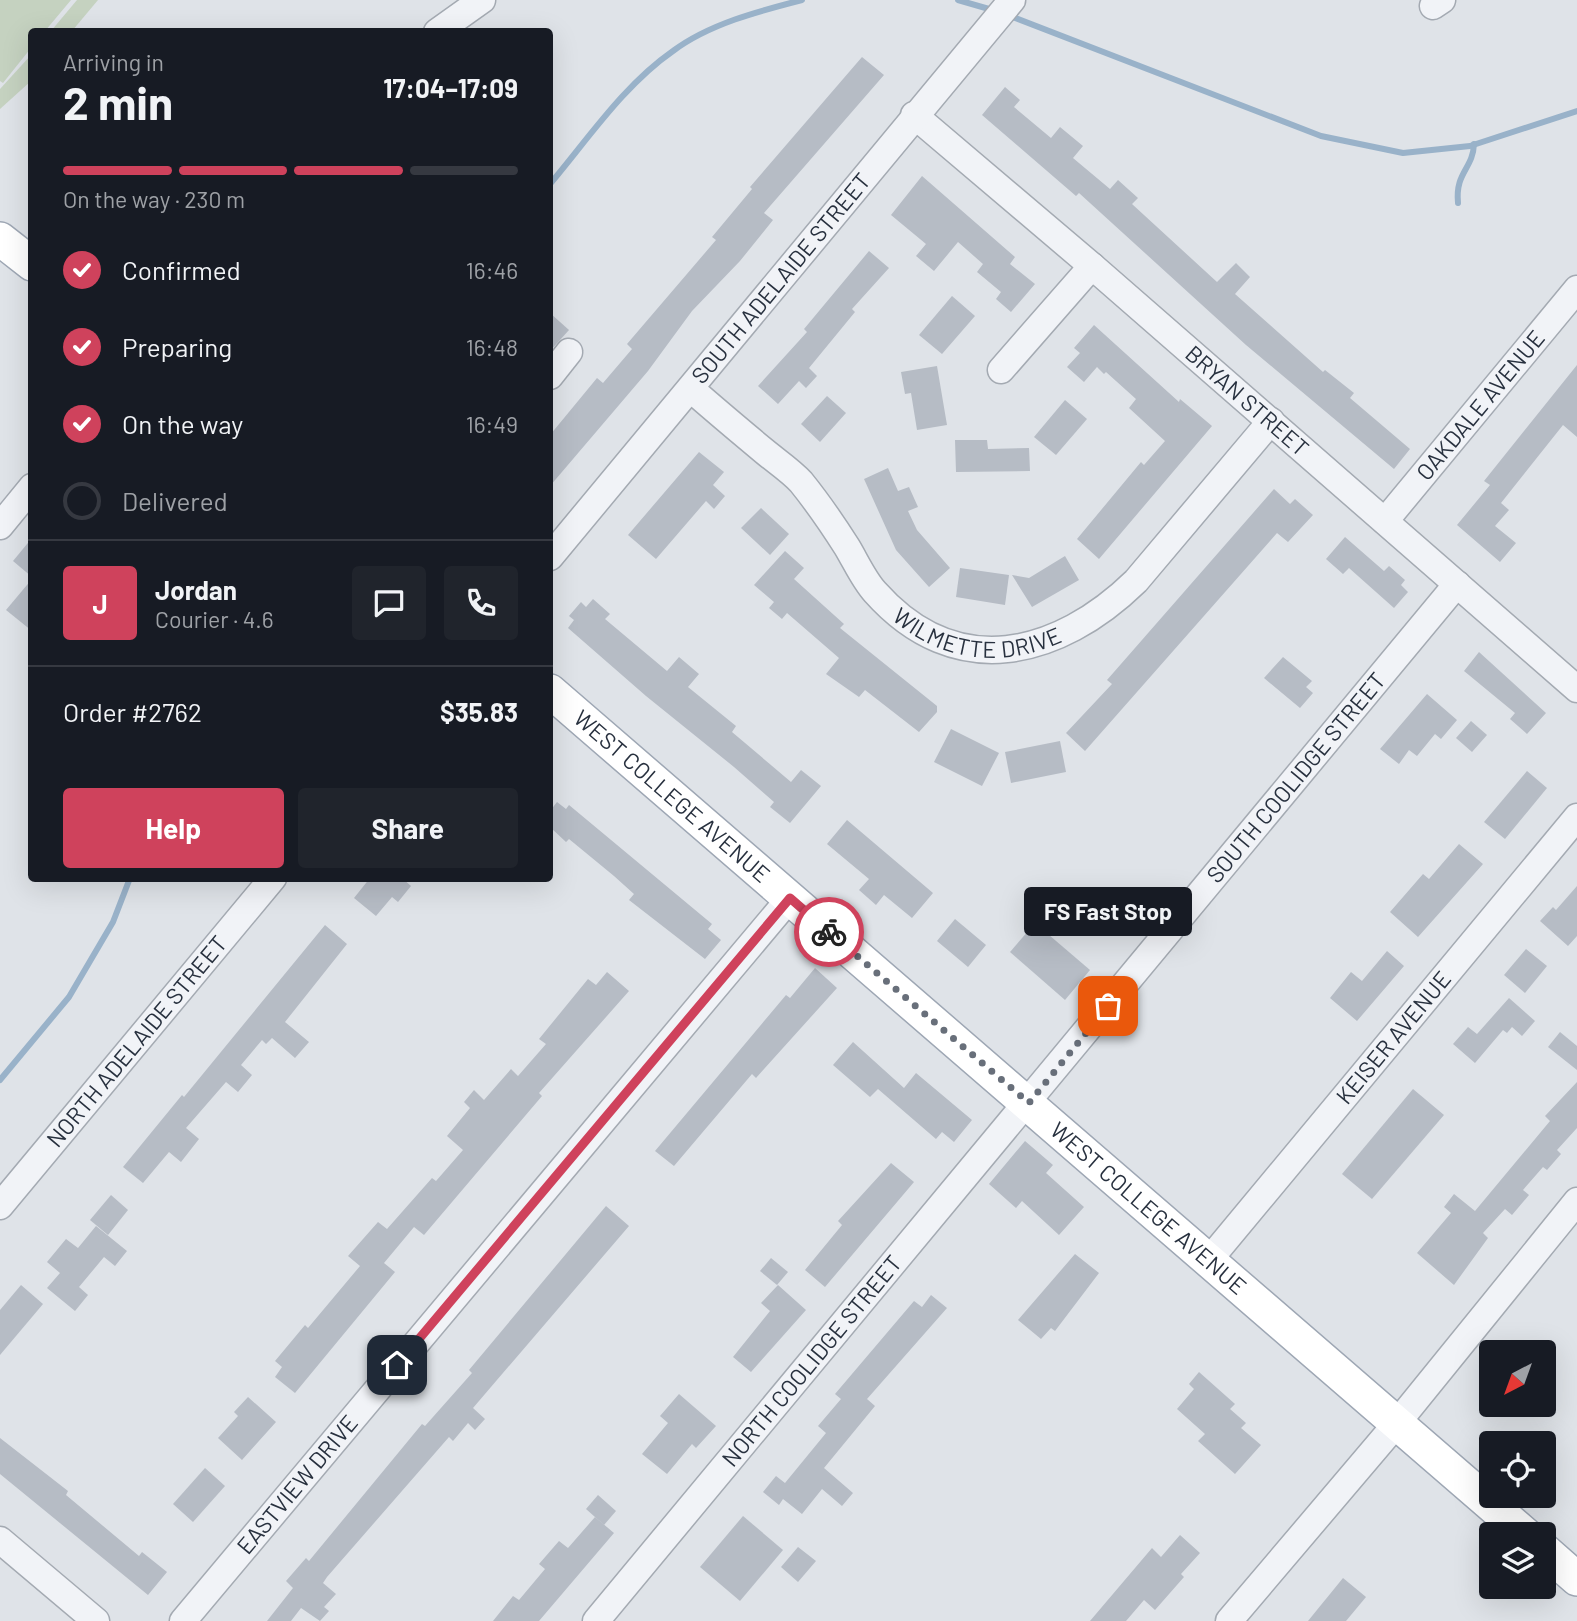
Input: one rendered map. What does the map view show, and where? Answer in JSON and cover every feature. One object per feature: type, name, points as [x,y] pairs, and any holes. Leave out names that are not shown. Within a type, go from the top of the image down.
[{"type":"main road","points":[[0,239],[28,261]]},
{"type":"main road","name":"WEST COLLEGE AVENUE","points":[[553,694],[1511,1522]]},
{"type":"main road","points":[[1556,1561],[1577,1579]]},
{"type":"street","points":[[444,28],[482,0]]},
{"type":"street","name":"SOUTH ADELAIDE STREET","points":[[553,553],[1005,8]]},
{"type":"street","name":"BRYAN STREET","points":[[914,115],[1092,266],[1577,688]]},
{"type":"street","points":[[1002,370],[1092,266]]},
{"type":"street","name":"OAKDALE AVENUE","points":[[1385,521],[1577,289]]},
{"type":"street","points":[[553,372],[569,352]]},
{"type":"street","name":"WILMETTE DRIVE","points":[[691,389],[799,480],[826,515],[873,590],[898,616],[930,634],[964,646],[1003,651],[1035,646],[1068,632],[1096,618],[1116,601],[1136,582],[1271,421]]},
{"type":"street","points":[[0,526],[28,492]]},
{"type":"street","name":"SOUTH COOLIDGE STREET","points":[[1029,1103],[1221,866],[1457,584]]},
{"type":"street","name":"KEISER AVENUE","points":[[1209,1260],[1577,817]]},
{"type":"street","name":"NORTH ADELAIDE STREET","points":[[0,1206],[270,882]]},
{"type":"street","name":"EASTVIEW DRIVE","points":[[183,1621],[790,898]]},
{"type":"street","name":"NORTH COOLIDGE STREET","points":[[596,1621],[1029,1103]]},
{"type":"street","points":[[1229,1621],[1397,1423],[1577,1201]]},
{"type":"street","points":[[0,1541],[96,1621]]},
{"type":"green space","points":[[0,0],[71,0],[48,28],[28,28],[28,52],[3,83],[0,81]]},
{"type":"green space","points":[[77,0],[98,0],[75,28],[54,28]]},
{"type":"green space","points":[[28,58],[28,84],[0,109],[0,89]]},
{"type":"building","points":[[862,57],[884,75],[764,213],[773,220],[740,261],[692,311],[648,371],[553,482],[553,431],[597,378],[603,383],[632,349],[627,344],[716,240],[712,237],[752,189],[750,187]]},
{"type":"building","points":[[1005,87],[1020,100],[1014,107],[1051,138],[1060,127],[1083,146],[1073,158],[1110,189],[1118,180],[1138,198],[1132,204],[1217,282],[1236,263],[1250,277],[1235,294],[1323,372],[1325,370],[1354,393],[1350,398],[1410,449],[1394,469],[1246,345],[1079,193],[1076,196],[982,115]]},
{"type":"building","points":[[922,176],[1015,257],[1010,264],[1035,284],[1011,312],[996,299],[1001,292],[977,272],[983,264],[958,242],[934,271],[916,256],[926,244],[891,215]]},
{"type":"building","points":[[869,251],[889,268],[852,309],[855,312],[809,368],[817,376],[806,388],[799,381],[778,404],[758,386],[807,332],[804,329]]},
{"type":"building","points":[[952,296],[975,316],[942,354],[919,335]]},
{"type":"building","points":[[553,316],[569,330],[553,348]]},
{"type":"building","points":[[1094,325],[1179,402],[1180,399],[1212,426],[1099,559],[1077,539],[1141,462],[1144,465],[1165,441],[1129,408],[1136,399],[1106,372],[1104,374],[1097,367],[1084,382],[1067,367],[1080,353],[1074,348]]},
{"type":"building","points":[[1577,365],[1577,437],[1563,425],[1501,503],[1509,510],[1495,526],[1516,543],[1500,562],[1457,525],[1490,485],[1484,481]]},
{"type":"building","points":[[937,366],[947,425],[917,430],[911,393],[905,394],[901,372]]},
{"type":"building","points":[[827,396],[846,413],[820,442],[801,424]]},
{"type":"building","points":[[1065,400],[1087,419],[1056,455],[1034,437]]},
{"type":"building","points":[[955,440],[987,440],[988,449],[1029,448],[1030,471],[956,472]]},
{"type":"building","points":[[699,452],[724,472],[713,485],[725,496],[714,509],[706,501],[656,559],[628,535]]},
{"type":"building","points":[[888,468],[898,491],[909,487],[918,507],[908,511],[917,530],[950,568],[929,587],[896,550],[864,479]]},
{"type":"building","points":[[1274,489],[1290,504],[1295,499],[1313,515],[1288,542],[1277,533],[1085,751],[1066,733],[1112,684],[1107,680]]},
{"type":"building","points":[[761,508],[789,534],[770,555],[741,528]]},
{"type":"building","points":[[1345,537],[1384,571],[1389,566],[1405,580],[1401,585],[1408,592],[1394,608],[1349,568],[1343,574],[1326,559]]},
{"type":"building","points":[[28,543],[28,574],[13,561]]},
{"type":"building","points":[[785,551],[804,568],[794,579],[844,624],[840,628],[937,706],[937,712],[919,732],[865,690],[859,697],[826,674],[839,658],[787,613],[782,619],[769,608],[774,602],[754,585]]},
{"type":"building","points":[[1065,556],[1079,580],[1032,607],[1012,575],[1029,578]]},
{"type":"building","points":[[960,568],[1009,575],[1005,605],[956,597]]},
{"type":"building","points":[[28,584],[28,628],[6,610]]},
{"type":"building","points":[[593,599],[610,614],[605,619],[667,671],[679,657],[699,674],[688,687],[736,726],[732,732],[791,782],[801,770],[821,786],[790,823],[770,807],[774,802],[568,628],[574,620],[569,616],[581,602],[586,607]]},
{"type":"building","points":[[1479,652],[1546,713],[1527,734],[1510,719],[1515,713],[1464,671]]},
{"type":"building","points":[[1283,657],[1312,681],[1306,687],[1313,693],[1300,708],[1264,678]]},
{"type":"building","points":[[1427,694],[1457,720],[1441,739],[1435,734],[1417,756],[1409,750],[1399,764],[1380,749]]},
{"type":"building","points":[[1471,721],[1487,735],[1472,752],[1456,738]]},
{"type":"building","points":[[951,729],[999,753],[982,786],[934,762]]},
{"type":"building","points":[[1060,741],[1066,772],[1011,783],[1005,752]]},
{"type":"building","points":[[1527,771],[1547,788],[1505,839],[1484,822]]},
{"type":"building","points":[[557,802],[566,809],[569,805],[712,924],[708,929],[721,940],[705,959],[629,900],[634,894],[614,876],[569,839],[566,842],[553,830],[553,807]]},
{"type":"building","points":[[847,820],[933,893],[912,918],[884,895],[876,905],[859,890],[869,879],[827,844]]},
{"type":"building","points":[[1459,844],[1483,864],[1418,937],[1390,912],[1423,874],[1429,879]]},
{"type":"building","points":[[367,882],[406,882],[411,886],[398,902],[392,897],[376,916],[354,898]]},
{"type":"building","points":[[1577,886],[1577,936],[1568,946],[1540,921],[1553,907],[1556,910]]},
{"type":"building","points":[[955,919],[986,945],[968,967],[937,941]]},
{"type":"building","points":[[1035,923],[1090,970],[1065,1000],[1010,952]]},
{"type":"building","points":[[325,925],[347,944],[285,1022],[309,1042],[295,1058],[272,1038],[266,1044],[262,1040],[241,1065],[252,1075],[238,1092],[226,1082],[186,1128],[199,1139],[181,1162],[169,1152],[143,1183],[123,1167]]},
{"type":"building","points":[[1526,949],[1547,966],[1525,993],[1504,975]]},
{"type":"building","points":[[1387,951],[1404,966],[1357,1021],[1330,998],[1351,972],[1362,981]]},
{"type":"building","points":[[815,968],[837,988],[756,1078],[752,1074],[674,1166],[655,1151],[786,995],[790,998]]},
{"type":"building","points":[[607,972],[629,991],[539,1093],[542,1096],[424,1235],[414,1227],[384,1263],[395,1272],[295,1393],[275,1377],[282,1367],[275,1361],[305,1325],[308,1328],[360,1266],[348,1256],[378,1222],[387,1229],[432,1178],[436,1181],[463,1150],[447,1136],[470,1108],[464,1102],[474,1090],[484,1100],[511,1069],[518,1076],[546,1044],[539,1039],[588,979],[596,985]]},
{"type":"building","points":[[1509,998],[1535,1021],[1522,1036],[1512,1027],[1507,1033],[1503,1030],[1475,1063],[1453,1044],[1468,1027],[1477,1034]]},
{"type":"building","points":[[1560,1032],[1577,1046],[1577,1070],[1548,1047]]},
{"type":"building","points":[[853,1042],[904,1088],[916,1073],[972,1120],[954,1142],[942,1132],[936,1139],[878,1089],[870,1097],[833,1065]]},
{"type":"building","points":[[1577,1082],[1577,1128],[1557,1150],[1561,1154],[1547,1170],[1543,1167],[1523,1190],[1529,1195],[1512,1215],[1505,1209],[1483,1233],[1488,1238],[1454,1285],[1417,1253],[1451,1213],[1444,1207],[1454,1194],[1475,1211],[1550,1121],[1545,1116]]},
{"type":"building","points":[[1413,1089],[1444,1115],[1372,1199],[1342,1174]]},
{"type":"building","points":[[1025,1141],[1053,1165],[1046,1173],[1084,1207],[1059,1235],[1022,1201],[1016,1208],[989,1184]]},
{"type":"building","points":[[891,1163],[914,1182],[825,1287],[805,1270],[842,1225],[838,1221]]},
{"type":"building","points":[[111,1195],[128,1210],[108,1235],[90,1220]]},
{"type":"building","points":[[606,1206],[629,1226],[473,1408],[485,1419],[475,1430],[468,1423],[453,1441],[449,1437],[327,1577],[323,1583],[336,1594],[324,1607],[329,1611],[320,1621],[301,1608],[291,1621],[267,1621],[293,1588],[286,1581],[306,1558],[309,1561],[422,1424],[425,1426],[472,1373],[469,1370]]},
{"type":"building","points":[[96,1226],[127,1251],[115,1266],[104,1257],[79,1287],[88,1295],[75,1311],[47,1288],[60,1273],[47,1262],[66,1239],[78,1248]]},
{"type":"building","points":[[1075,1254],[1099,1273],[1055,1331],[1051,1328],[1041,1339],[1018,1320]]},
{"type":"building","points":[[771,1258],[788,1272],[777,1285],[760,1271]]},
{"type":"building","points":[[21,1285],[43,1304],[0,1355],[0,1310]]},
{"type":"building","points":[[778,1285],[806,1310],[751,1372],[733,1357],[770,1311],[761,1303]]},
{"type":"building","points":[[931,1295],[947,1308],[867,1399],[875,1406],[824,1468],[853,1493],[842,1506],[822,1489],[802,1514],[783,1499],[779,1505],[763,1492],[776,1476],[785,1483],[826,1433],[818,1426],[841,1399],[835,1394],[914,1301],[922,1307]]},
{"type":"building","points":[[1199,1372],[1235,1404],[1230,1409],[1246,1423],[1241,1428],[1261,1445],[1235,1474],[1198,1441],[1205,1434],[1177,1409],[1194,1389],[1189,1384]]},
{"type":"building","points":[[679,1394],[716,1426],[696,1448],[692,1444],[667,1474],[642,1454],[668,1423],[660,1416]]},
{"type":"building","points":[[248,1397],[276,1422],[242,1460],[218,1438],[238,1416],[234,1412]]},
{"type":"building","points":[[0,1438],[68,1491],[66,1495],[139,1556],[142,1552],[167,1572],[148,1595],[0,1474]]},
{"type":"building","points":[[205,1468],[225,1486],[193,1522],[173,1504]]},
{"type":"building","points":[[598,1495],[616,1511],[604,1525],[586,1509]]},
{"type":"building","points":[[743,1516],[783,1550],[740,1601],[700,1567]]},
{"type":"building","points":[[595,1517],[614,1533],[539,1621],[493,1621],[513,1596],[519,1600],[545,1569],[539,1564],[559,1541],[568,1548]]},
{"type":"building","points":[[1180,1535],[1200,1553],[1181,1574],[1184,1577],[1155,1610],[1144,1600],[1126,1621],[1090,1621],[1152,1548],[1161,1557]]},
{"type":"building","points":[[798,1547],[816,1561],[798,1582],[781,1567]]},
{"type":"building","points":[[1343,1578],[1366,1597],[1346,1621],[1308,1621]]},
{"type":"waterway","points":[[553,180],[623,96],[673,51],[718,26],[802,0]]},
{"type":"waterway","points":[[958,0],[996,11]]},
{"type":"waterway","points":[[1010,16],[1321,136],[1403,153],[1470,146],[1577,111]]},
{"type":"waterway","points":[[1458,203],[1459,184],[1471,159],[1474,144]]},
{"type":"waterway","points":[[0,1080],[69,997],[113,922],[128,882]]},
{"type":"way so far","points":[[829,932],[1029,1103],[1108,1006]]},
{"type":"place","name":"FS Fast Stop","points":[[1108,1006]]},
{"type":"route","points":[[397,1365],[790,898],[829,932]]}]
